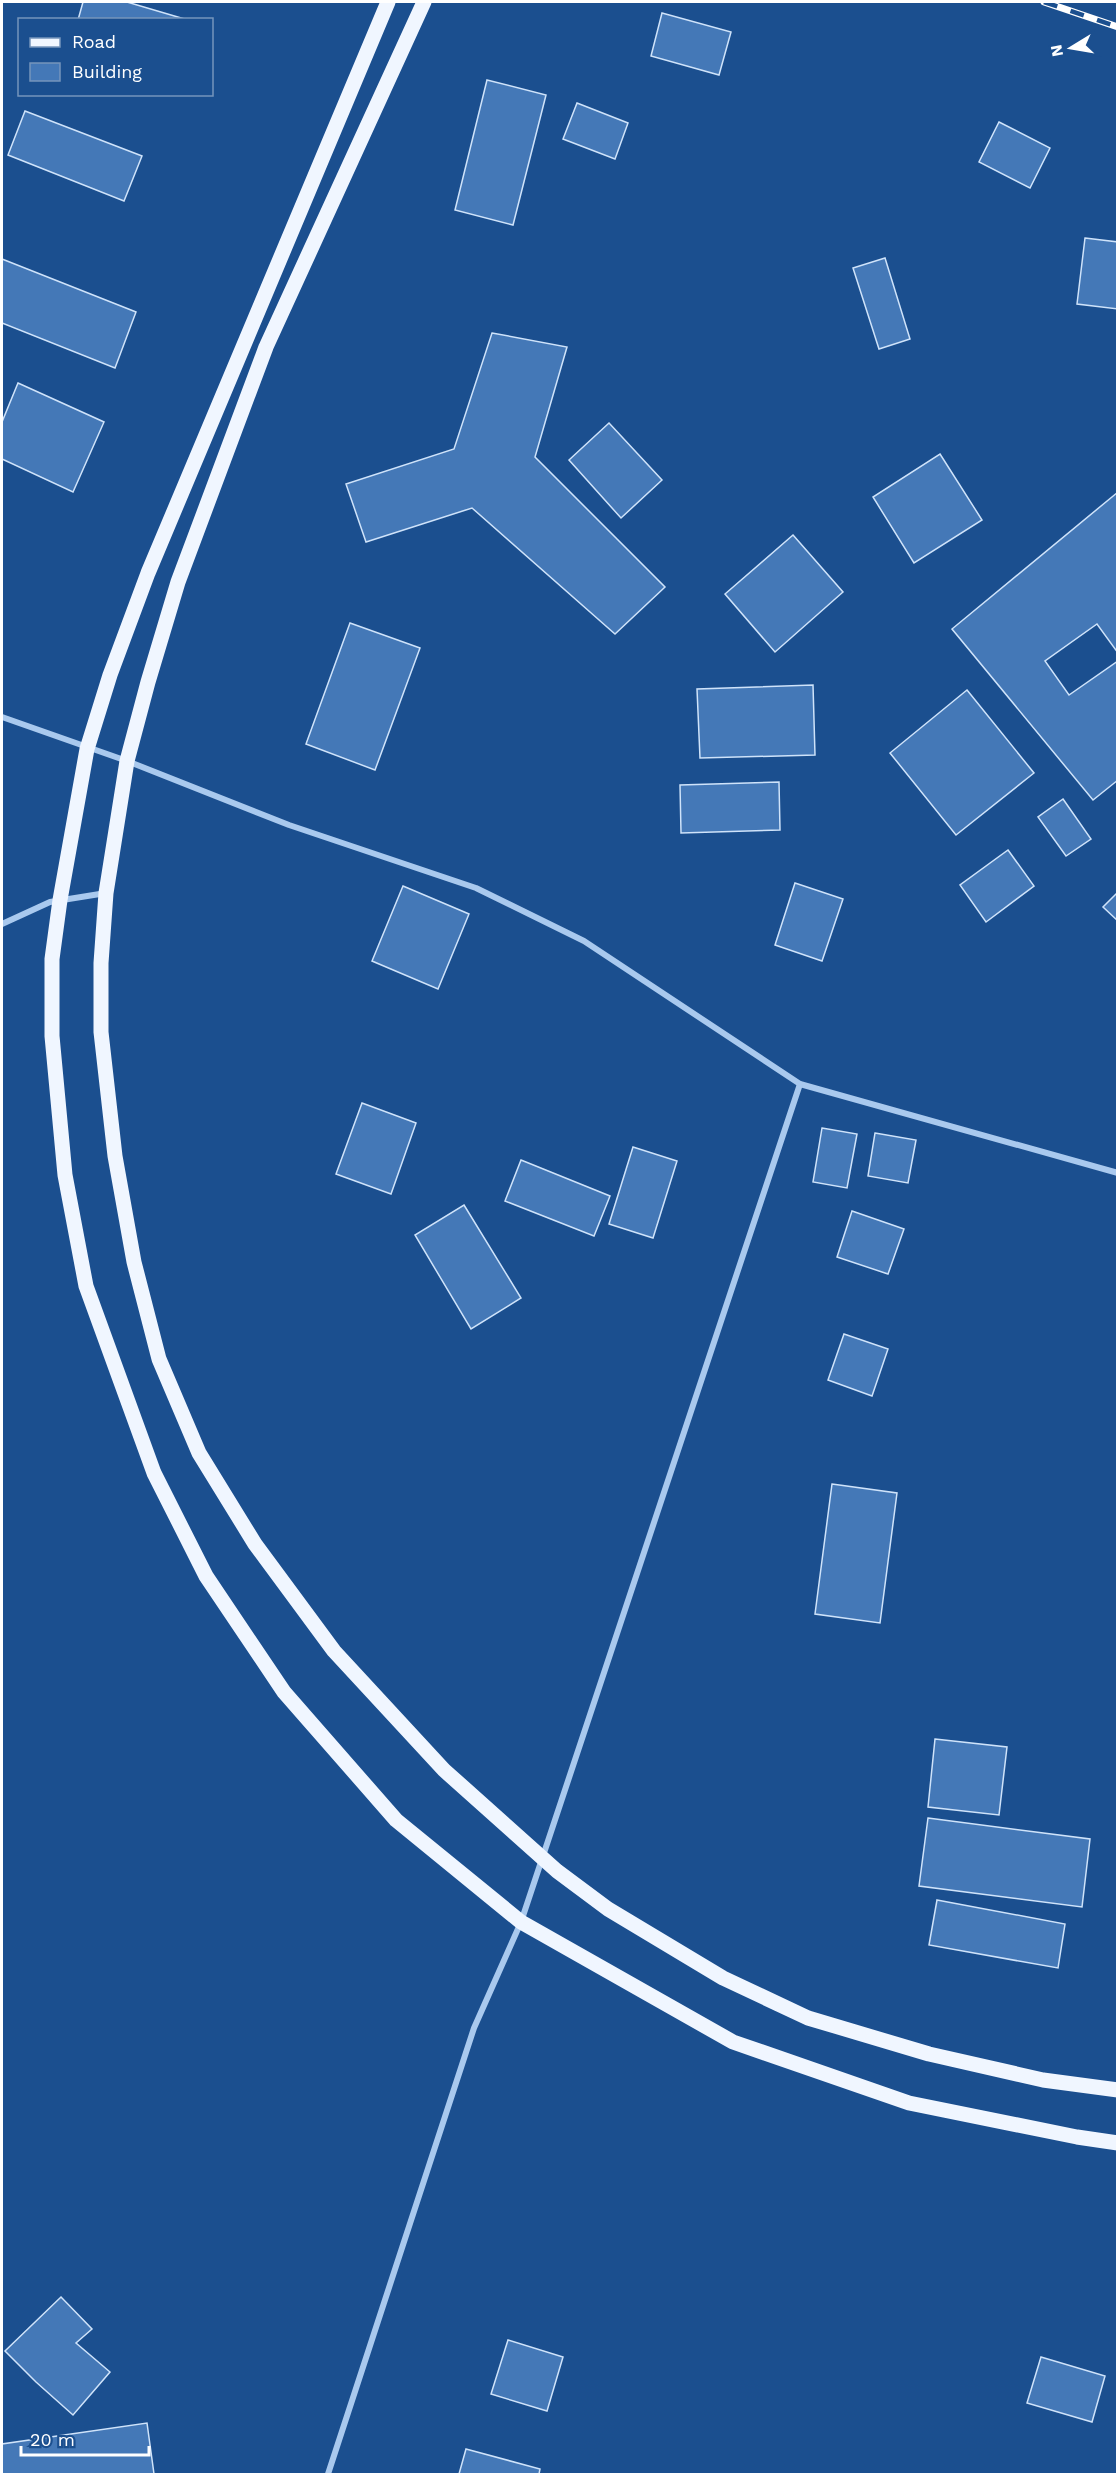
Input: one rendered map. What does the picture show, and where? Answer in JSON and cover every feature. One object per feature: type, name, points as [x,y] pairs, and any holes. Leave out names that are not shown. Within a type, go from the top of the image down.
[{"type":"main road","points":[[388,2],[148,573],[110,675],[87,749],[60,900],[52,959],[52,1036],[65,1175],[86,1286],[154,1473],[206,1576],[284,1692],[396,1820],[521,1922],[733,2042],[909,2103],[1077,2137],[1118,2143]]},
{"type":"main road","points":[[424,2],[266,347],[178,582],[127,761],[106,893],[101,963],[101,1032],[115,1156],[134,1262],[159,1359],[199,1452],[255,1544],[334,1651],[444,1770],[542,1859],[608,1909],[723,1978],[808,2018],[952,2059],[1043,2080],[1118,2090]]},
{"type":"street","points":[[2,717],[87,749],[127,761],[289,825],[476,888],[584,941],[800,1084],[1118,1173]]},
{"type":"street","points":[[2,924],[50,902],[106,893]]},
{"type":"street","points":[[328,2475],[474,2028],[521,1922],[800,1084]]},
{"type":"building","points":[[83,2],[127,2],[181,18],[79,18]]},
{"type":"building","points":[[662,13],[731,32],[719,75],[651,56]]},
{"type":"building","points":[[487,80],[546,95],[513,225],[455,210]]},
{"type":"building","points":[[577,103],[628,123],[615,159],[563,139]]},
{"type":"building","points":[[25,111],[142,156],[124,201],[8,155]]},
{"type":"building","points":[[999,122],[1050,148],[1030,188],[979,162]]},
{"type":"building","points":[[1085,238],[1118,242],[1118,309],[1077,304]]},
{"type":"building","points":[[885,258],[910,339],[879,349],[853,268]]},
{"type":"building","points":[[2,259],[136,312],[115,368],[2,323]]},
{"type":"building","points":[[492,333],[567,347],[535,457],[665,587],[615,634],[472,508],[366,542],[346,484],[454,449]]},
{"type":"building","points":[[18,383],[104,422],[73,492],[2,459],[2,422]]},
{"type":"building","points":[[609,423],[662,480],[621,518],[569,460]]},
{"type":"building","points":[[940,454],[982,520],[914,563],[873,497]]},
{"type":"building","points":[[1118,492],[1118,653],[1097,624],[1045,661],[1069,695],[1118,661],[1118,780],[1093,800],[952,629]]},
{"type":"building","points":[[793,535],[843,592],[775,652],[725,594]]},
{"type":"building","points":[[350,623],[420,648],[375,770],[306,744]]},
{"type":"building","points":[[813,685],[815,755],[700,758],[697,689]]},
{"type":"building","points":[[967,690],[1034,773],[956,835],[890,753]]},
{"type":"building","points":[[779,782],[780,830],[681,833],[680,785]]},
{"type":"building","points":[[1063,799],[1091,839],[1066,856],[1038,817]]},
{"type":"building","points":[[1008,850],[1034,886],[986,922],[960,885]]},
{"type":"building","points":[[795,883],[843,899],[822,961],[775,945]]},
{"type":"building","points":[[403,886],[469,914],[438,989],[372,961]]},
{"type":"building","points":[[1118,892],[1118,921],[1103,907]]},
{"type":"building","points":[[362,1103],[416,1123],[391,1194],[336,1174]]},
{"type":"building","points":[[822,1128],[857,1134],[847,1188],[813,1182]]},
{"type":"building","points":[[875,1133],[916,1140],[908,1183],[868,1176]]},
{"type":"building","points":[[633,1147],[677,1161],[653,1238],[609,1224]]},
{"type":"building","points":[[521,1160],[610,1196],[594,1236],[505,1201]]},
{"type":"building","points":[[464,1205],[521,1298],[471,1329],[415,1235]]},
{"type":"building","points":[[852,1211],[904,1229],[888,1274],[837,1257]]},
{"type":"building","points":[[844,1334],[888,1349],[872,1396],[828,1380]]},
{"type":"building","points":[[832,1484],[897,1493],[880,1623],[815,1614]]},
{"type":"building","points":[[935,1739],[1007,1747],[999,1815],[928,1807]]},
{"type":"building","points":[[928,1818],[1090,1839],[1082,1907],[919,1886]]},
{"type":"building","points":[[937,1900],[1065,1924],[1058,1968],[929,1945]]},
{"type":"building","points":[[61,2297],[92,2329],[76,2343],[110,2372],[73,2415],[5,2351]]},
{"type":"building","points":[[508,2340],[563,2357],[547,2411],[491,2394]]},
{"type":"building","points":[[1041,2357],[1105,2376],[1092,2422],[1027,2403]]},
{"type":"building","points":[[147,2423],[154,2474],[2,2474],[2,2444]]},
{"type":"building","points":[[466,2449],[540,2469],[539,2474],[459,2474]]},
{"type":"railway","points":[[1044,2],[1118,27]]}]
